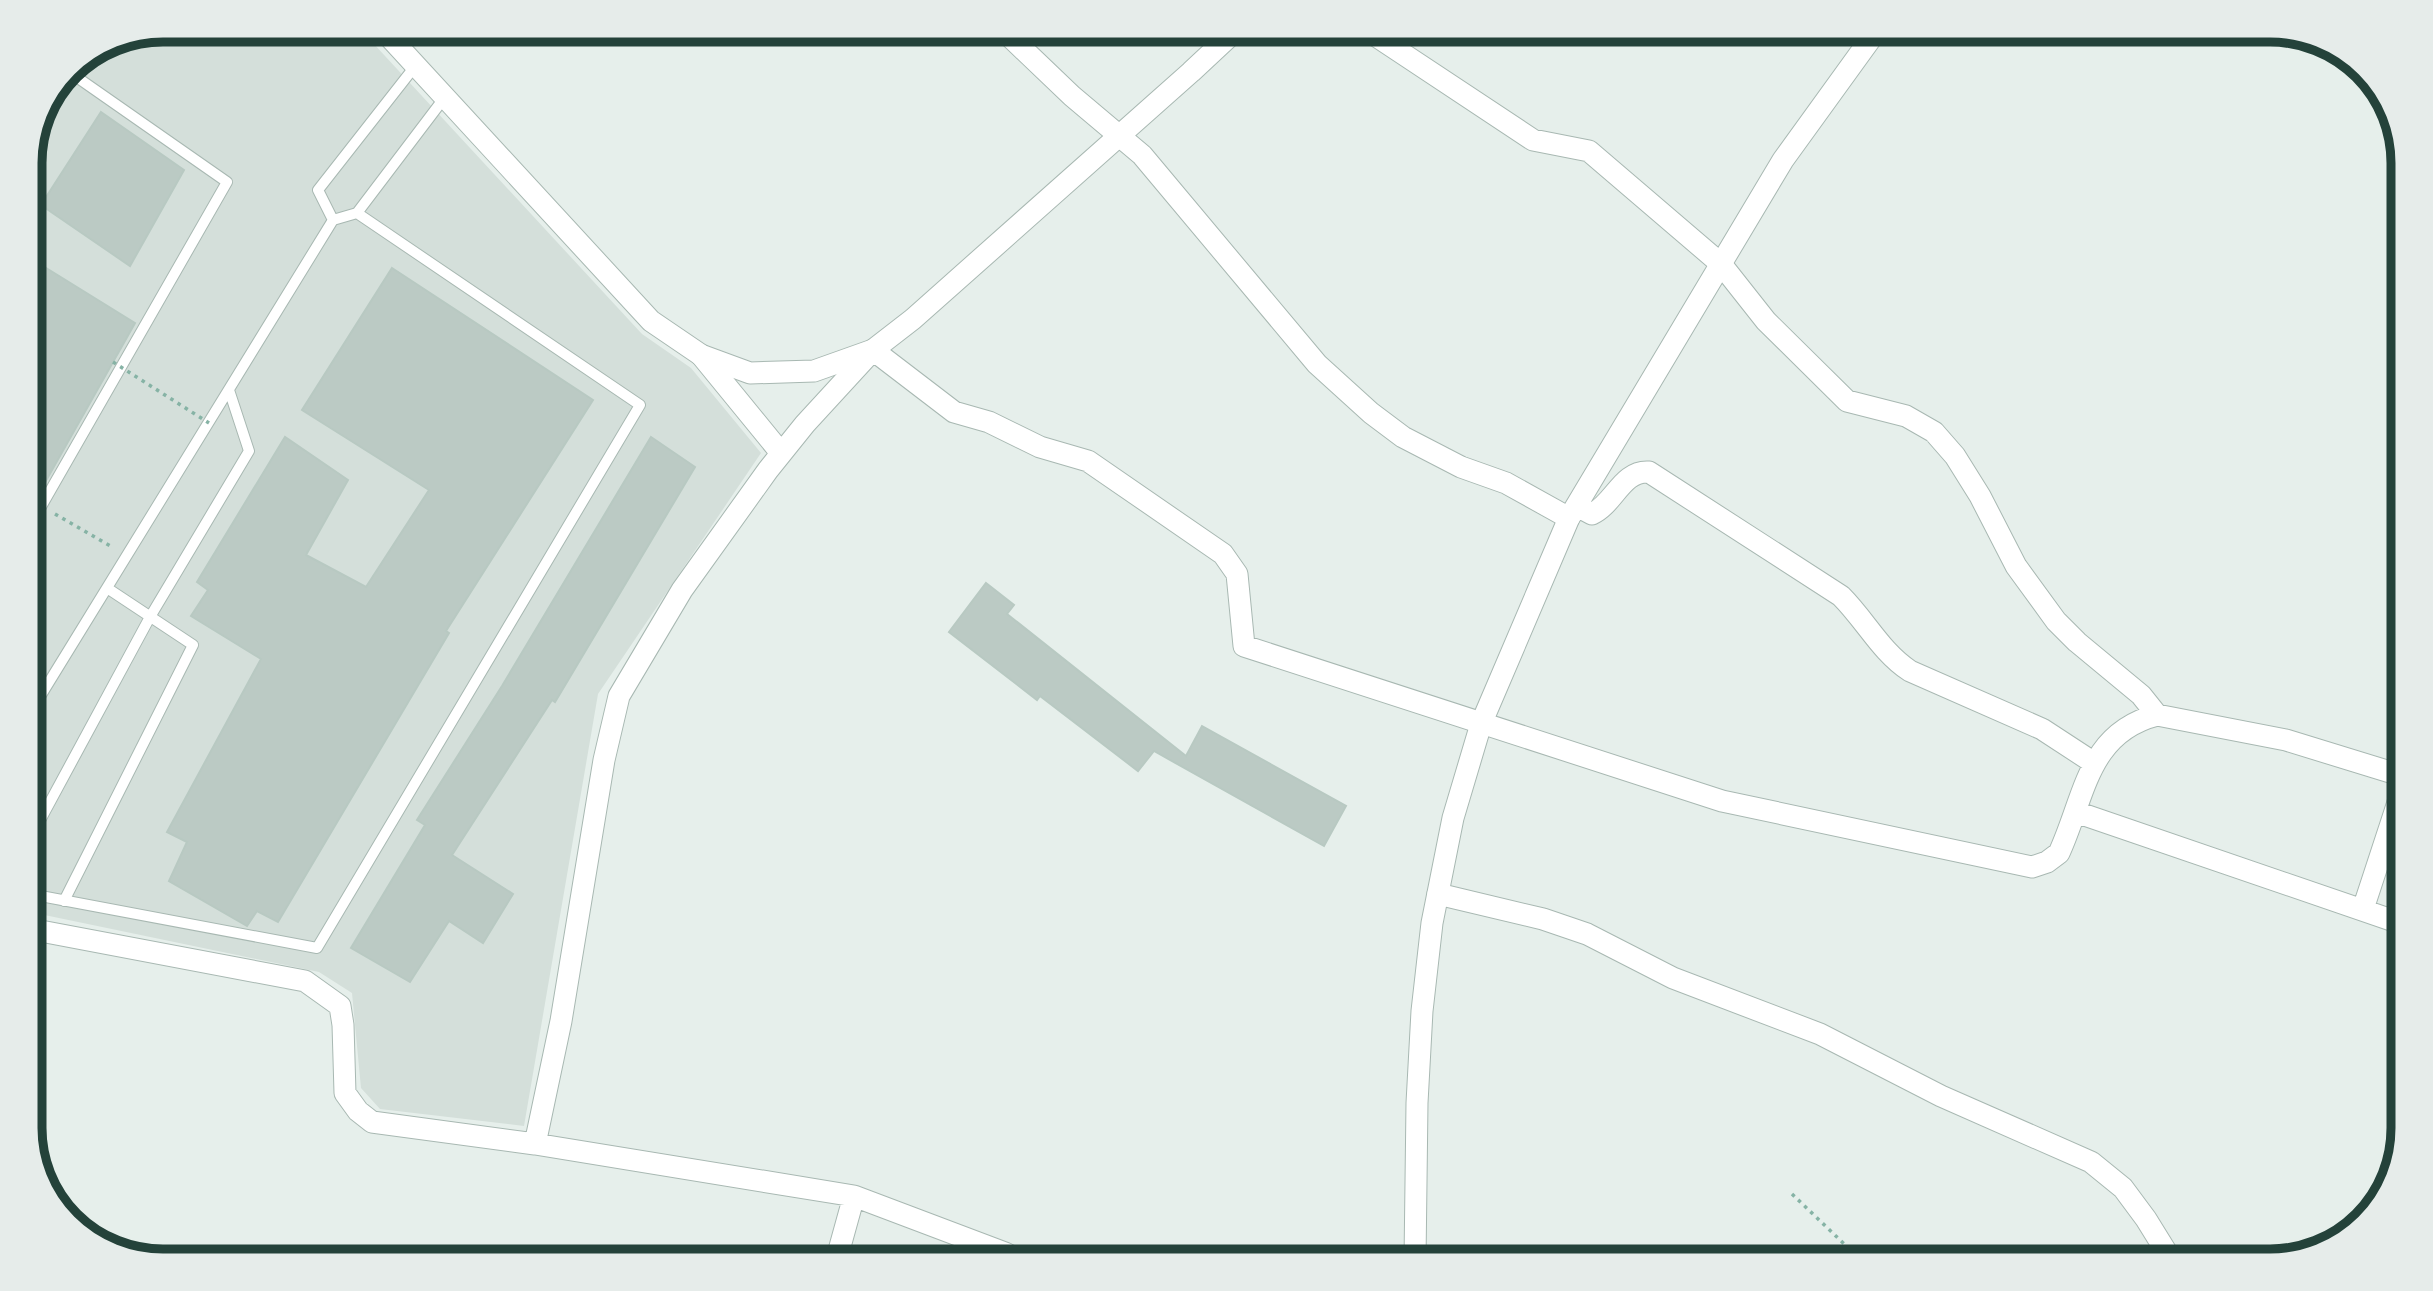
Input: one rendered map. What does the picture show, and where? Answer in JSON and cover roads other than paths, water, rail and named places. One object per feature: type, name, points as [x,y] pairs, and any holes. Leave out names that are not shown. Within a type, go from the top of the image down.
[{"type":"street","points":[[394,42],[652,321],[701,355],[750,373],[814,371],[873,350]]},
{"type":"street","points":[[1016,42],[1072,96],[1142,155],[1317,364],[1371,413],[1404,437],[1461,467],[1573,512],[1592,514],[1602,509],[1629,477],[1639,471],[1649,472],[1841,596],[1857,612],[1894,661],[1910,671],[2042,729],[2094,763]]},
{"type":"street","points":[[535,1144],[561,1021],[604,760],[619,696],[682,590],[781,453],[873,350],[914,319],[1223,42]]},
{"type":"street","points":[[1385,42],[1533,140],[1589,151],[1721,264],[1766,321],[1847,401],[1906,416],[1934,432],[1955,456],[1980,496],[2016,566],[2056,621],[2141,695],[2157,715]]},
{"type":"street","points":[[1415,1249],[1417,1103],[1422,1010],[1438,894],[1453,818],[1481,723],[1573,512],[1783,160],[1868,42]]},
{"type":"street","points":[[873,350],[954,412],[989,422],[1040,447],[1088,461],[1223,554],[1237,574],[1244,646],[1721,801],[2032,867],[2047,862],[2059,853],[2094,763],[2109,741],[2139,720],[2157,715],[2286,740],[2391,772]]},
{"type":"street","points":[[701,355],[781,453]]},
{"type":"street","points":[[2076,812],[2391,920]]},
{"type":"street","points":[[2363,909],[2391,824]]},
{"type":"street","points":[[1438,894],[1543,919],[1587,934],[1673,978],[1820,1034],[1941,1096],[2091,1162],[2123,1188],[2165,1249]]},
{"type":"street","points":[[42,931],[305,982],[340,1006],[345,1093],[358,1111],[372,1122],[535,1144],[853,1196],[994,1249]]},
{"type":"street","points":[[839,1249],[853,1196]]},
{"type":"lane","points":[[333,220],[318,190],[416,65]]},
{"type":"lane","points":[[42,504],[227,182],[78,78]]},
{"type":"lane","points":[[42,694],[333,220],[357,214],[445,97]]},
{"type":"lane","points":[[42,896],[317,948],[640,405],[357,214]]},
{"type":"lane","points":[[42,817],[150,617],[249,451],[229,390]]},
{"type":"lane","points":[[64,901],[193,645],[107,589]]}]
